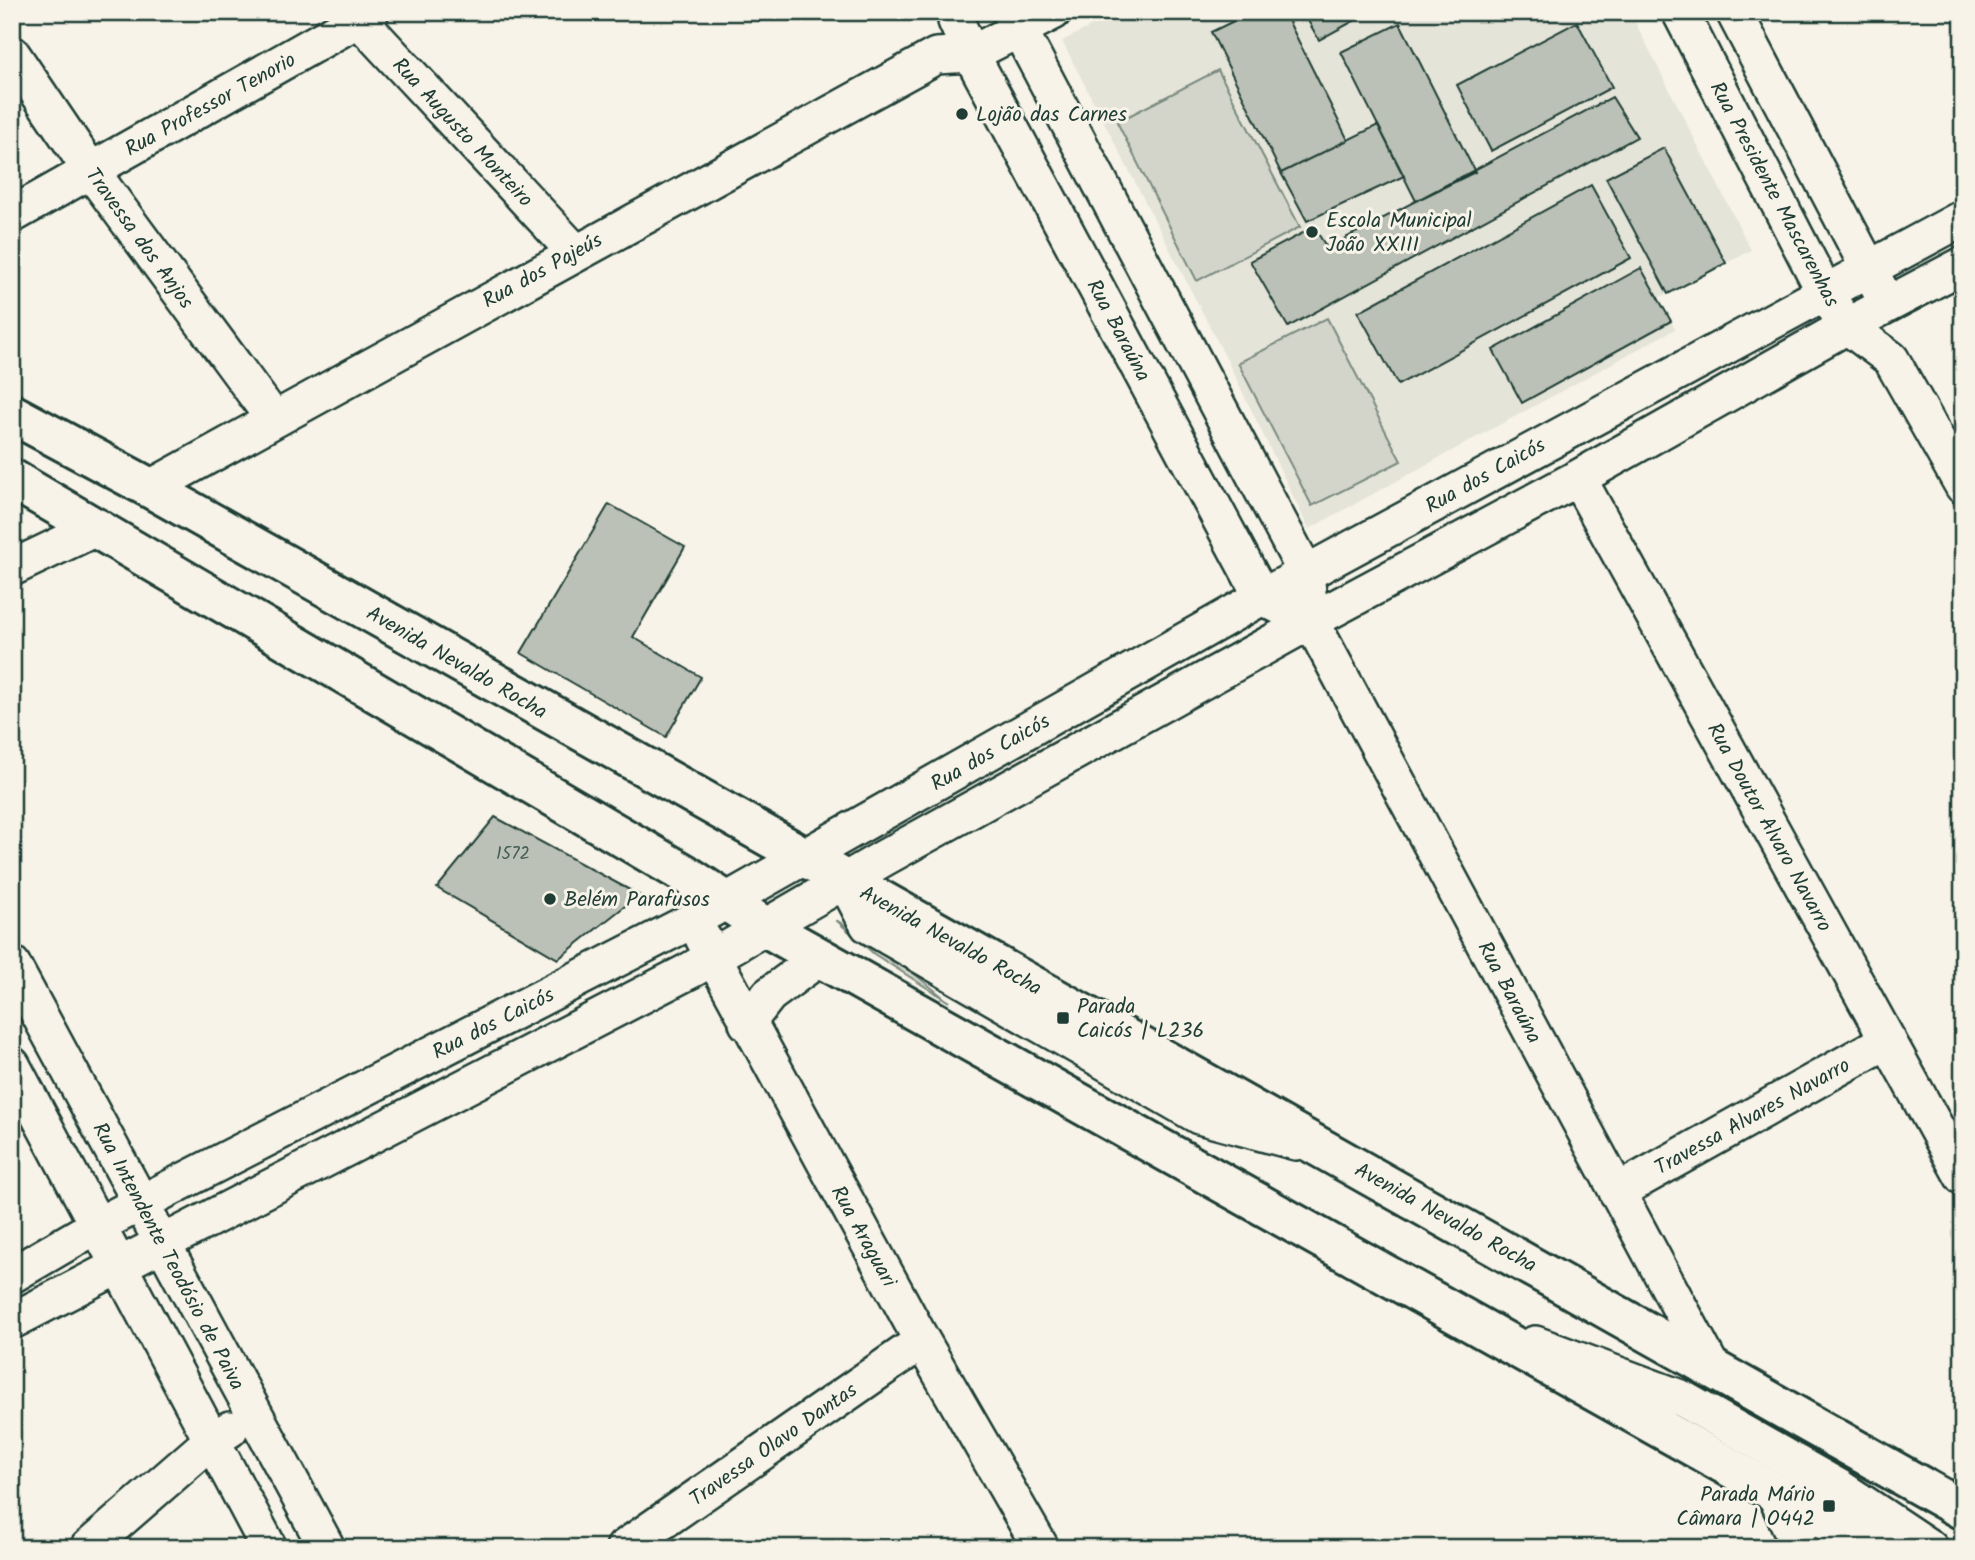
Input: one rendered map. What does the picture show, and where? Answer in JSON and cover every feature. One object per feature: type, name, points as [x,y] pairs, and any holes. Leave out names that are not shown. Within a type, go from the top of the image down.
[{"type":"highway","name":"Avenida Nevaldo Rocha","points":[[12,414],[150,488],[802,857],[1710,1364],[1963,1510]]},
{"type":"highway","points":[[12,480],[98,527],[819,958],[1874,1548]]},
{"type":"street","name":"Rua dos Pajeús","points":[[150,488],[575,252],[936,56],[971,54],[1014,21],[1053,12]]},
{"type":"street","name":"Rua Presidente Mascarenhas","points":[[1680,12],[1824,290],[1847,326],[1891,359],[1963,486]]},
{"type":"street","name":"Rua Presidente Mascarenhas","points":[[1734,12],[1867,268],[1889,304],[1891,359]]},
{"type":"street","name":"Rua Professor Tenorio","points":[[12,215],[361,15]]},
{"type":"street","name":"Rua Augusto Monteiro","points":[[361,15],[575,252]]},
{"type":"street","name":"Rua Baraúna","points":[[962,15],[971,54],[1262,597]]},
{"type":"street","points":[[936,56],[962,15]]},
{"type":"street","name":"Rua Baraúna","points":[[1014,21],[1306,573],[1311,621],[1710,1364]]},
{"type":"street","name":"Travessa dos Anjos","points":[[12,54],[91,171],[273,418]]},
{"type":"street","name":"Rua dos Caicós","points":[[12,1275],[142,1202],[693,920],[1262,597],[1824,290],[1963,218]]},
{"type":"street","name":"Rua dos Caicós","points":[[12,1321],[120,1268],[767,928],[845,881],[1311,621],[1578,478],[1847,326],[1963,265]]},
{"type":"street","name":"Rua Doutor Alvaro Navarro","points":[[1578,478],[1963,1177]]},
{"type":"street","points":[[12,568],[98,527]]},
{"type":"street","points":[[1262,597],[1311,621]]},
{"type":"street","name":"Rua Araguari","points":[[693,920],[922,1341],[1041,1548]]},
{"type":"street","points":[[747,1023],[769,995],[819,958]]},
{"type":"street","name":"Rua Intendente Teodósio de Paiva","points":[[12,964],[327,1548]]},
{"type":"street","name":"Travessa Alvares Navarro","points":[[1617,1192],[1888,1040]]},
{"type":"street","points":[[12,1065],[269,1548]]},
{"type":"street","points":[[1462,1318],[1683,1399],[1840,1488],[1930,1548]]},
{"type":"street","name":"Travessa Olavo Dantas","points":[[624,1548],[922,1341]]},
{"type":"street","points":[[88,1548],[211,1441],[254,1413]]},
{"type":"street","points":[[1774,1492],[1800,1548]]},
{"type":"shaded area","points":[[1120,12],[1630,12],[1751,250],[1659,298],[1675,329],[1309,529],[1227,360],[1062,41]]},
{"type":"shaded area","points":[[1218,70],[1300,227],[1197,281],[1117,122]]},
{"type":"shaded area","points":[[1327,318],[1401,461],[1312,506],[1238,363]]},
{"type":"shaded area","points":[[836,920],[884,949],[949,1002],[874,954]]},
{"type":"building","points":[[1252,12],[1284,12],[1348,140],[1281,173],[1211,32]]},
{"type":"building","points":[[1303,12],[1370,12],[1319,40]]},
{"type":"building","points":[[1577,22],[1612,87],[1491,151],[1457,85]]},
{"type":"building","points":[[1400,23],[1475,172],[1416,201],[1341,52]]},
{"type":"building","points":[[1612,97],[1637,137],[1288,327],[1250,261],[1314,227],[1327,248]]},
{"type":"building","points":[[1378,125],[1404,176],[1307,221],[1281,173]]},
{"type":"building","points":[[1664,148],[1726,263],[1668,294],[1606,178]]},
{"type":"building","points":[[1591,185],[1631,258],[1398,385],[1358,312]]},
{"type":"building","points":[[1641,268],[1671,321],[1522,403],[1493,350]]},
{"type":"building","points":[[609,504],[685,547],[633,637],[701,677],[666,737],[521,653]]},
{"type":"building","points":[[495,817],[639,895],[558,959],[437,888]]},
{"type":"place","name":"Lojão das Carnes","points":[[962,114]]},
{"type":"place","name":"Escola Municipal João XXIII","points":[[1312,232]]},
{"type":"place","name":"Belém Parafusos","points":[[550,899]]},
{"type":"place","name":"Parada Caicós | L236","points":[[1063,1018]]},
{"type":"place","name":"Parada Mário Câmara | O442","points":[[1829,1506]]}]
